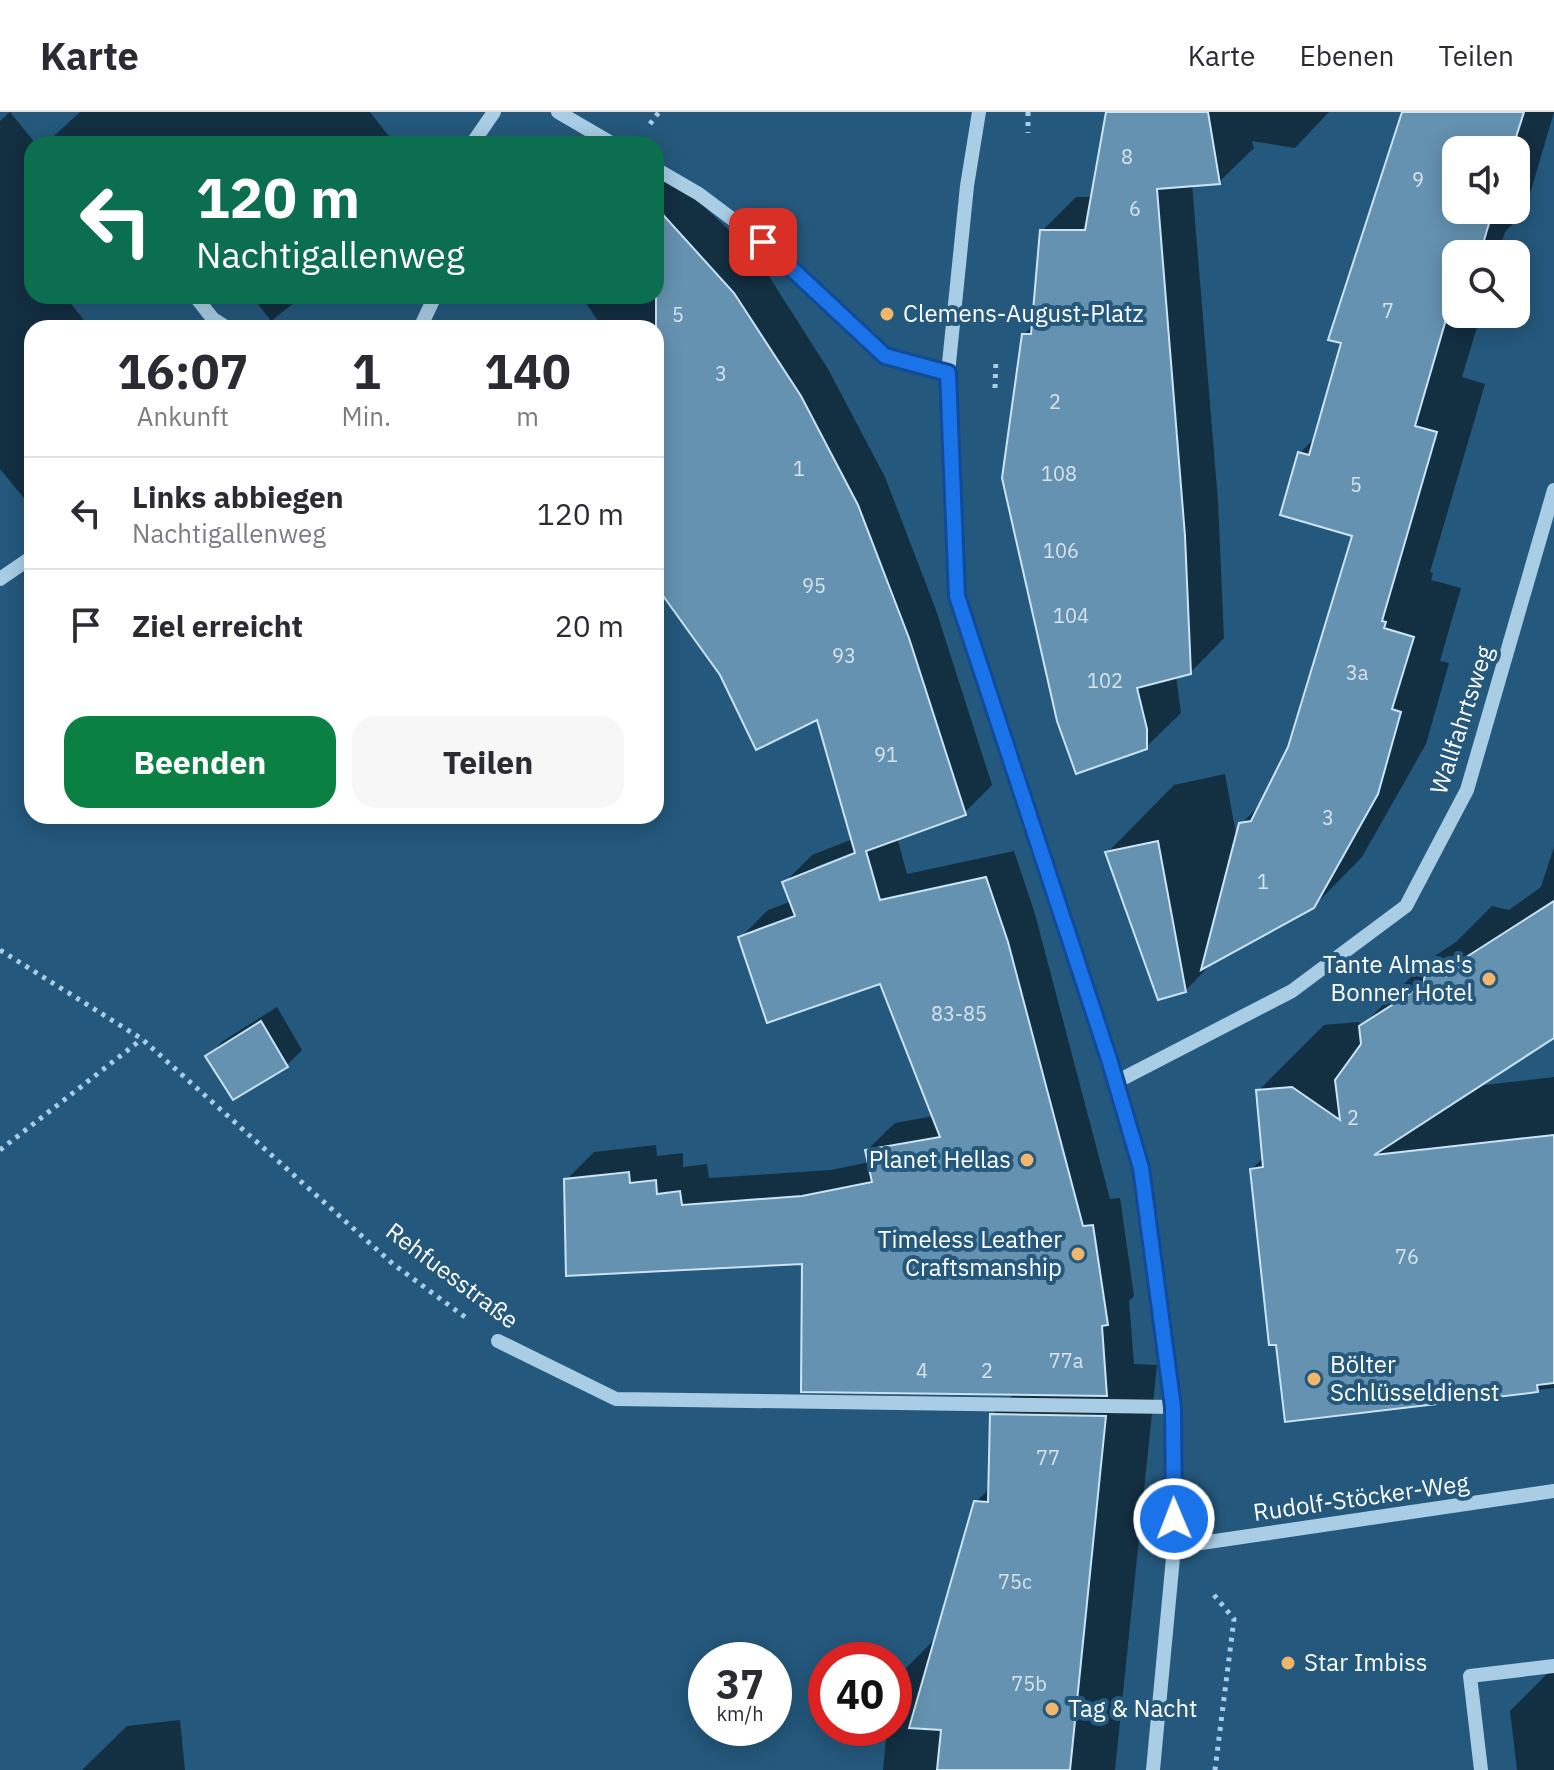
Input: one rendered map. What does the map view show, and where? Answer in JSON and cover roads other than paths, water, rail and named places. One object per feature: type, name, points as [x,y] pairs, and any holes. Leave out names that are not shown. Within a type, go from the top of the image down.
[{"type":"street","points":[[478,136],[494,112]]},
{"type":"street","points":[[558,112],[599,136]]},
{"type":"street","points":[[979,112],[967,186],[948,373],[957,596],[1116,1082],[1141,1168],[1173,1407],[1174,1547],[1153,1770]]},
{"type":"street","points":[[664,174],[699,194],[784,258],[885,356],[948,373]]},
{"type":"street","points":[[201,304],[215,320]]},
{"type":"street","name":"Wallfahrtsweg","points":[[1116,1082],[1292,991],[1406,906],[1467,790],[1554,490]]},
{"type":"street","points":[[0,579],[24,562]]},
{"type":"street","name":"Rehfuesstraße","points":[[498,1341],[616,1399],[1173,1407]]},
{"type":"street","name":"Rudolf-Stöcker-Weg","points":[[1174,1547],[1554,1491]]},
{"type":"street","points":[[1481,1770],[1470,1676],[1554,1666]]},
{"type":"place","name":"Clemens-August-Platz","points":[[887,314]]},
{"type":"place","name":"Tante Almas's Bonner Hotel","points":[[1489,979]]},
{"type":"place","name":"Planet Hellas","points":[[1027,1160]]},
{"type":"place","name":"Timeless Leather Craftsmanship","points":[[1078,1254]]},
{"type":"place","name":"Bölter Schlüsseldienst","points":[[1314,1379]]},
{"type":"place","name":"Star Imbiss","points":[[1288,1663]]},
{"type":"place","name":"Tag & Nacht","points":[[1052,1709]]}]
